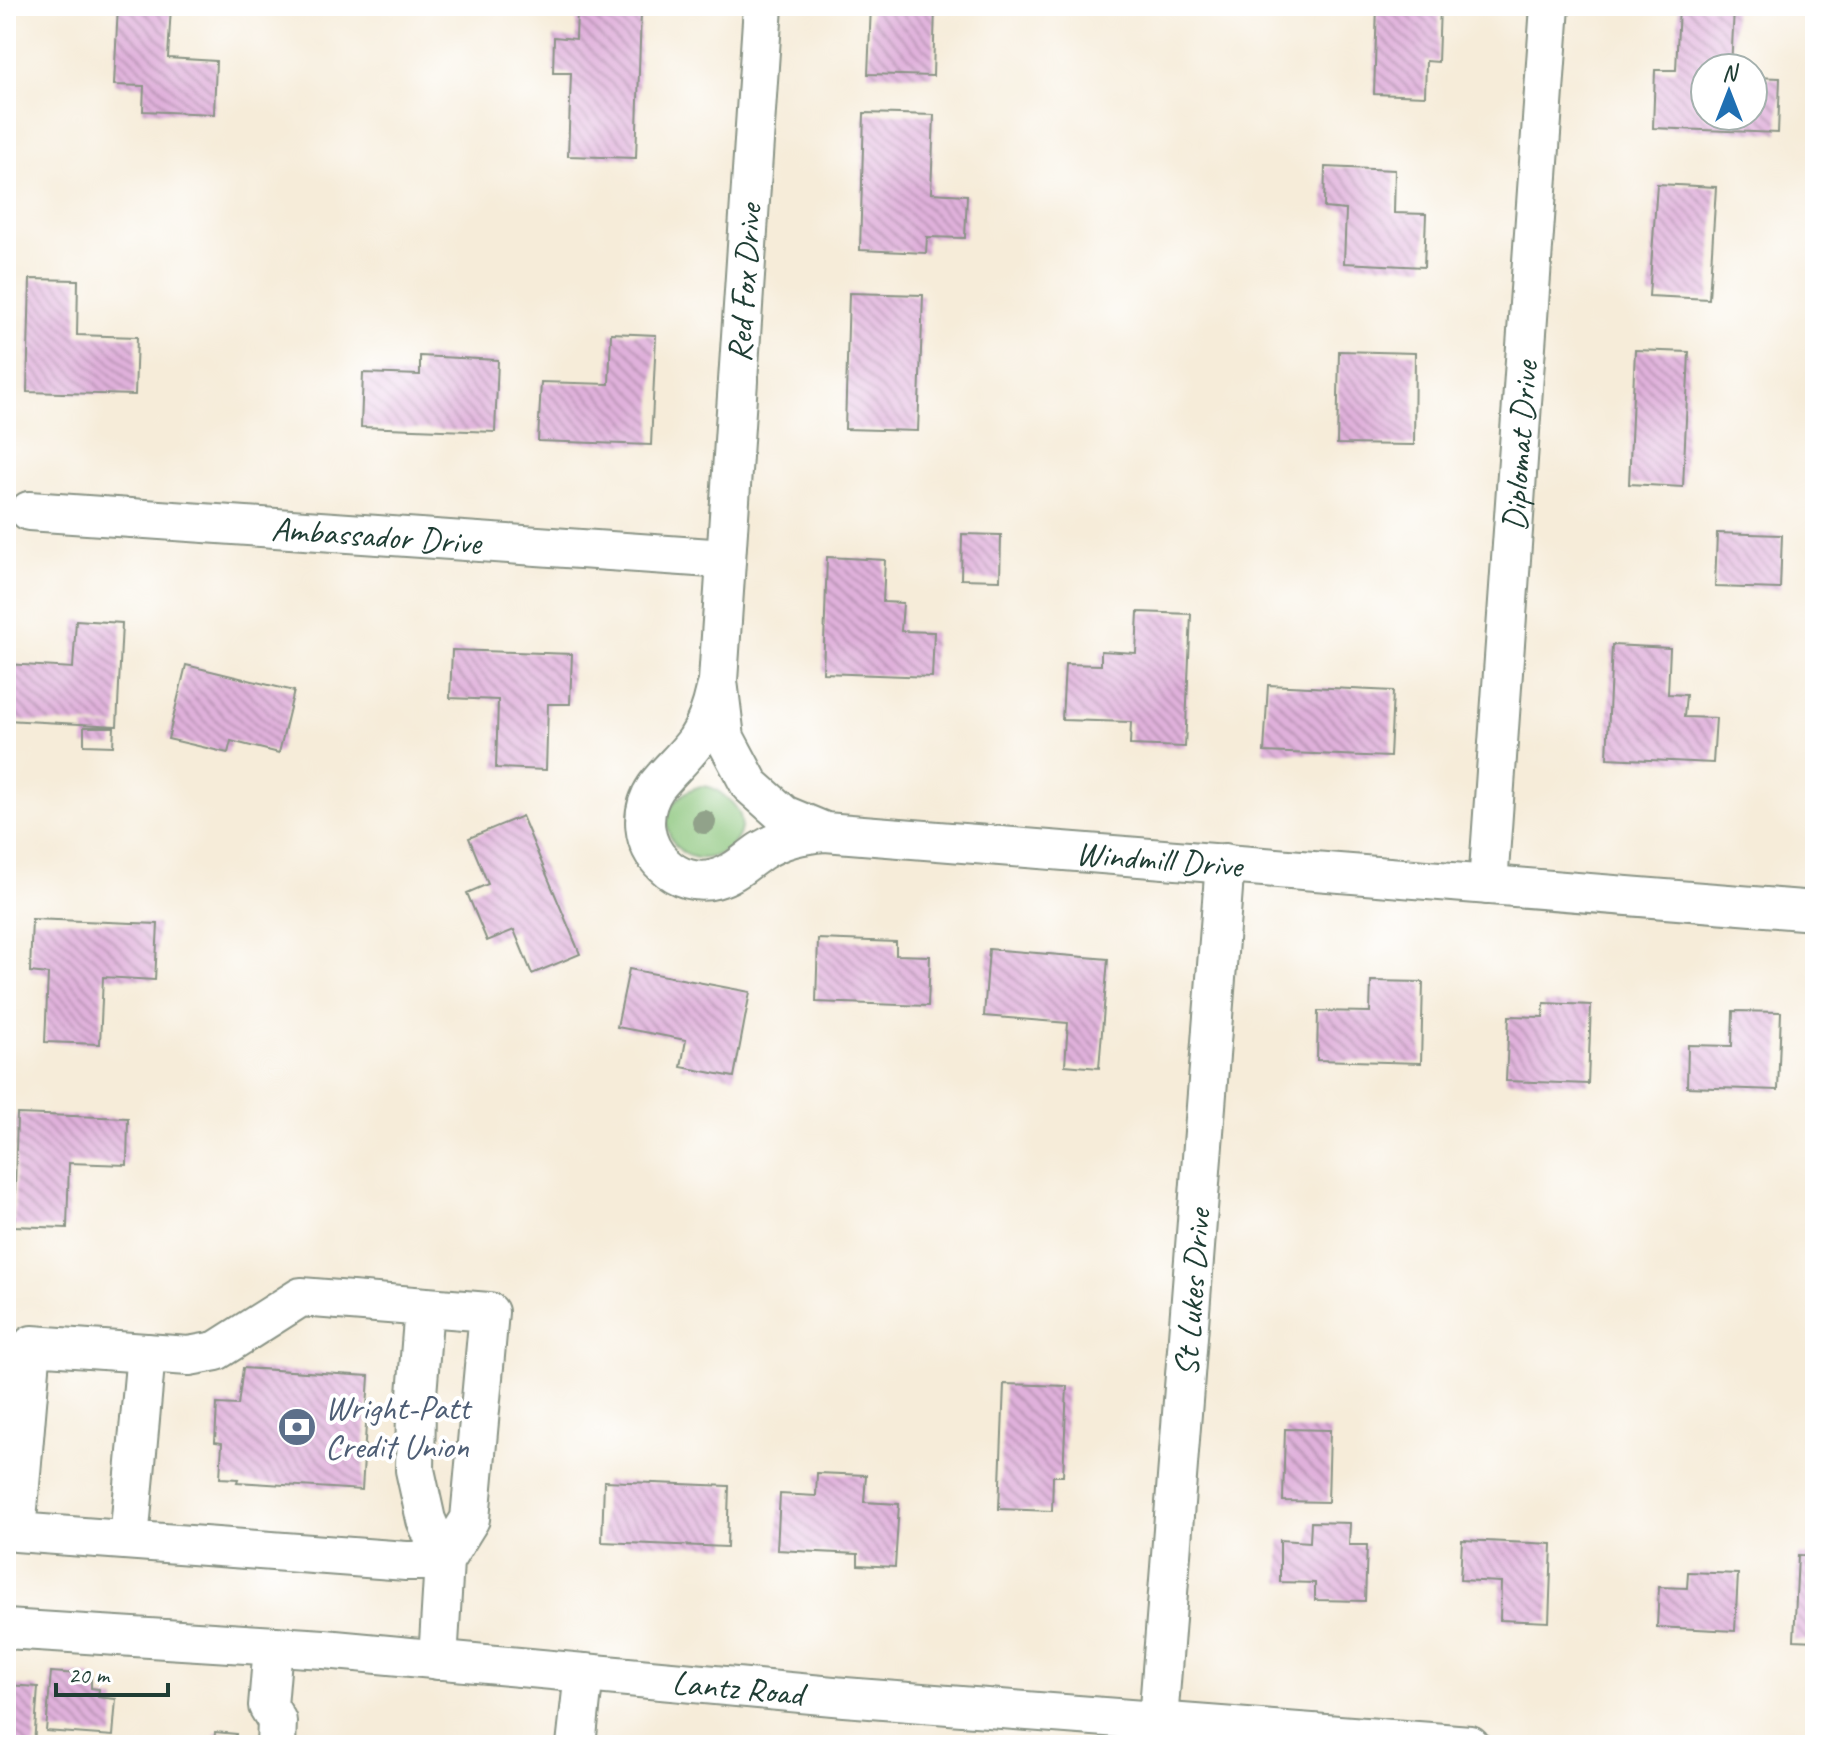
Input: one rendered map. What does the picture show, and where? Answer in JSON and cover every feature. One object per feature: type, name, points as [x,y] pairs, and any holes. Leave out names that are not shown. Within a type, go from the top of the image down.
[{"type":"street","name":"Red Fox Drive","points":[[726,559],[763,6]]},
{"type":"street","name":"Diplomat Drive","points":[[1488,885],[1550,6]]},
{"type":"street","name":"Ambassador Drive","points":[[29,511],[726,559]]},
{"type":"street","name":"Windmill Drive","points":[[726,559],[718,681],[725,738],[750,785],[784,815],[825,832],[1815,911]]},
{"type":"street","points":[[718,681],[699,737],[656,786],[648,803],[645,830],[655,856],[680,877],[696,881],[711,880],[732,874],[759,852],[779,841],[825,832]]},
{"type":"street","name":"St Lukes Drive","points":[[1156,1733],[1225,863]]},
{"type":"street","points":[[301,1297],[489,1312],[470,1519],[444,1561],[406,1561],[16,1532],[32,1345],[189,1356],[216,1351],[301,1297]]},
{"type":"street","points":[[424,1307],[416,1407],[415,1470],[426,1520],[444,1561],[438,1660]]},
{"type":"street","points":[[129,1540],[146,1353]]},
{"type":"street","name":"Lantz Road","points":[[6,1629],[273,1646],[584,1673],[830,1696],[1156,1733],[1470,1745]]},
{"type":"street","points":[[273,1646],[268,1706],[277,1721],[276,1745]]},
{"type":"street","points":[[576,1745],[584,1673]]},
{"type":"green space","points":[[701,786],[712,788],[728,799],[739,814],[741,828],[736,841],[725,851],[711,857],[696,858],[682,852],[671,838],[667,820],[678,798]]},
{"type":"building","points":[[118,6],[171,6],[168,58],[216,61],[214,114],[143,111],[144,86],[114,85]]},
{"type":"building","points":[[871,6],[935,6],[933,76],[868,74]]},
{"type":"building","points":[[1377,6],[1440,6],[1438,62],[1426,61],[1425,96],[1374,94]]},
{"type":"building","points":[[1679,6],[1734,8],[1732,52],[1689,52],[1689,129],[1653,128],[1655,70],[1676,70]]},
{"type":"building","points":[[577,11],[641,13],[636,158],[568,156],[571,73],[553,73],[554,37],[576,39]]},
{"type":"building","points":[[1769,78],[1780,78],[1778,133],[1753,132],[1769,132]]},
{"type":"building","points":[[864,113],[934,115],[931,193],[967,195],[965,238],[927,237],[926,253],[860,250]]},
{"type":"building","points":[[1325,167],[1395,170],[1394,213],[1426,214],[1424,267],[1344,263],[1346,210],[1324,208]]},
{"type":"building","points":[[1657,184],[1716,187],[1709,299],[1649,296]]},
{"type":"building","points":[[30,279],[78,280],[77,335],[137,337],[135,395],[27,392]]},
{"type":"building","points":[[849,293],[923,295],[918,431],[845,429]]},
{"type":"building","points":[[611,333],[656,335],[651,445],[538,441],[541,382],[609,384]]},
{"type":"building","points":[[1635,350],[1689,352],[1683,487],[1629,484]]},
{"type":"building","points":[[1339,351],[1415,353],[1414,445],[1337,444]]},
{"type":"building","points":[[420,356],[498,360],[495,432],[361,427],[363,373],[420,375]]},
{"type":"building","points":[[1717,533],[1782,535],[1780,589],[1715,587]]},
{"type":"building","points":[[962,534],[1001,535],[1000,580],[961,579]]},
{"type":"building","points":[[827,557],[885,560],[883,602],[903,603],[901,631],[934,632],[932,677],[823,673]]},
{"type":"building","points":[[1138,612],[1191,614],[1185,747],[1130,745],[1131,722],[1062,720],[1065,664],[1101,665],[1101,651],[1136,653]]},
{"type":"building","points":[[76,620],[122,623],[117,726],[6,720],[6,664],[73,668]]},
{"type":"building","points":[[1612,645],[1670,648],[1668,694],[1686,695],[1684,717],[1716,718],[1713,763],[1607,758]]},
{"type":"building","points":[[452,650],[572,654],[570,704],[548,704],[546,770],[496,768],[498,700],[450,698]]},
{"type":"building","points":[[186,665],[294,691],[279,753],[231,741],[228,753],[168,739]]},
{"type":"building","points":[[1268,685],[1393,691],[1390,757],[1264,752]]},
{"type":"building","points":[[84,727],[114,727],[113,746],[84,745]]},
{"type":"building","points":[[522,816],[580,954],[532,974],[514,930],[487,941],[467,893],[488,884],[469,838]]},
{"type":"building","points":[[32,919],[158,924],[155,980],[103,977],[100,1044],[45,1042],[48,974],[30,972]]},
{"type":"building","points":[[818,939],[896,942],[896,955],[930,956],[928,1006],[816,1002]]},
{"type":"building","points":[[989,949],[1108,959],[1099,1068],[1065,1065],[1068,1023],[984,1016]]},
{"type":"building","points":[[629,969],[750,992],[734,1077],[681,1067],[686,1040],[617,1027]]},
{"type":"building","points":[[1371,981],[1423,982],[1421,1063],[1317,1060],[1318,1011],[1370,1012]]},
{"type":"building","points":[[1544,1003],[1591,1005],[1588,1084],[1506,1081],[1509,1016],[1543,1017]]},
{"type":"building","points":[[1733,1011],[1781,1012],[1778,1090],[1687,1087],[1688,1045],[1732,1046]]},
{"type":"building","points":[[17,1114],[128,1118],[127,1165],[69,1163],[67,1228],[14,1226]]},
{"type":"building","points":[[243,1368],[369,1376],[362,1490],[237,1482],[238,1479],[220,1478],[222,1443],[215,1442],[217,1404],[238,1405]]},
{"type":"building","points":[[1004,1384],[1067,1386],[1063,1476],[1053,1476],[1052,1511],[999,1509]]},
{"type":"building","points":[[1285,1429],[1330,1430],[1328,1502],[1283,1501]]},
{"type":"building","points":[[817,1473],[866,1475],[864,1502],[899,1504],[895,1567],[858,1565],[858,1554],[777,1550],[780,1494],[816,1496]]},
{"type":"building","points":[[604,1481],[729,1486],[727,1547],[602,1542]]},
{"type":"building","points":[[1311,1522],[1350,1523],[1349,1545],[1367,1545],[1365,1601],[1315,1600],[1315,1583],[1280,1582],[1280,1540],[1310,1542]]},
{"type":"building","points":[[1462,1540],[1552,1544],[1549,1622],[1500,1620],[1501,1582],[1460,1580]]},
{"type":"building","points":[[1798,1555],[1815,1556],[1815,1641],[1794,1640]]},
{"type":"building","points":[[1688,1572],[1738,1574],[1735,1631],[1657,1627],[1659,1587],[1687,1588]]},
{"type":"building","points":[[51,1672],[91,1675],[91,1688],[99,1689],[98,1697],[116,1699],[113,1736],[46,1731]]},
{"type":"building","points":[[6,1685],[38,1687],[34,1745],[6,1745]]},
{"type":"building","points":[[215,1732],[236,1734],[236,1745],[214,1745]]},
{"type":"place","name":"Wright-Patt Credit Union","points":[[297,1427]]}]
